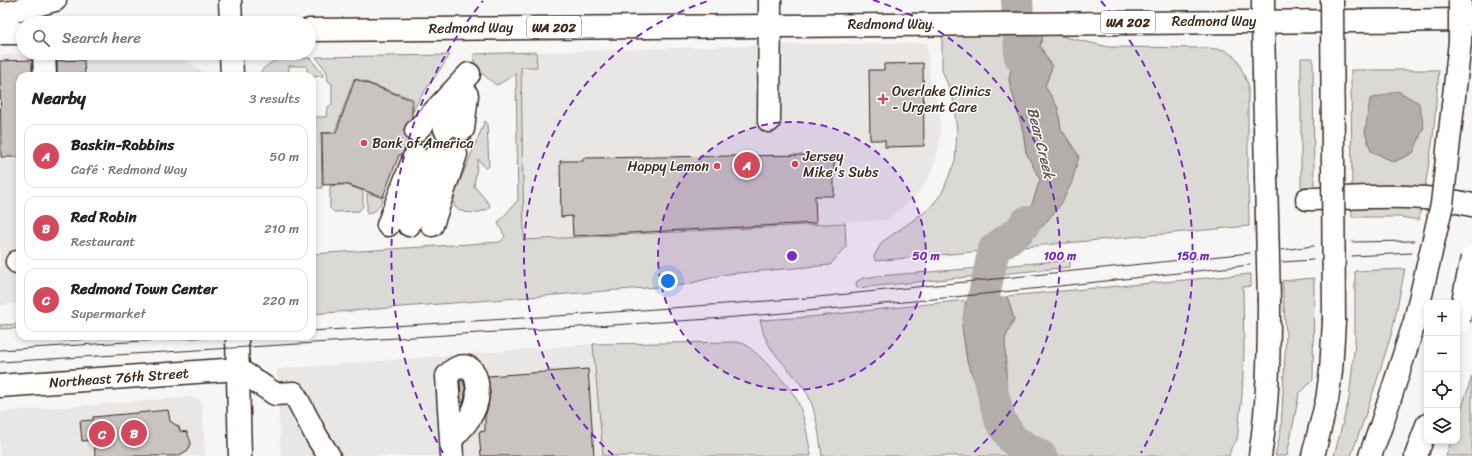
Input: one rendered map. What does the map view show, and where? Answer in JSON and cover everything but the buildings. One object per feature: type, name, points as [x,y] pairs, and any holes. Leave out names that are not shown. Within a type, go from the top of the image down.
[{"type":"main road","points":[[0,1],[40,0]]},
{"type":"main road","points":[[0,13],[12,12],[55,0]]},
{"type":"main road","points":[[230,0],[231,16]]},
{"type":"main road","points":[[768,121],[770,0]]},
{"type":"main road","points":[[1313,456],[1329,385],[1334,321],[1332,0]]},
{"type":"main road","points":[[1370,456],[1415,321],[1442,204],[1460,42],[1460,0]]},
{"type":"main road","points":[[1260,456],[1265,425],[1268,375],[1269,302],[1263,10]]},
{"type":"main road","name":"Redmond Way","points":[[316,30],[1052,23],[1263,10],[1472,20]]},
{"type":"main road","points":[[0,33],[16,33]]},
{"type":"main road","points":[[44,60],[45,72]]},
{"type":"main road","points":[[231,60],[232,72]]},
{"type":"main road","points":[[469,74],[439,130],[469,74]]},
{"type":"main road","points":[[430,154],[404,225],[430,154]]},
{"type":"main road","points":[[1307,199],[1402,197],[1461,203],[1472,206]]},
{"type":"main road","points":[[1460,314],[1472,258]]},
{"type":"main road","points":[[237,340],[240,456]]},
{"type":"main road","points":[[464,366],[472,368],[476,377],[476,404],[471,417],[451,440],[448,374],[464,366]]},
{"type":"main road","points":[[238,369],[275,394],[294,394],[329,456]]},
{"type":"main road","name":"Northeast 76th Street","points":[[0,386],[238,369]]},
{"type":"main road","points":[[1416,456],[1424,433]]},
{"type":"shaded area","points":[[1017,34],[1009,80],[1023,131],[1026,152],[1040,179],[1032,205],[982,251],[875,261],[874,256],[882,242],[929,209],[942,193],[955,161],[957,131],[953,98],[942,70],[942,35]]},
{"type":"shaded area","points":[[1043,34],[1052,34],[1109,47],[1208,48],[1225,50],[1237,59],[1248,84],[1249,226],[1012,248],[1022,240],[1079,156],[1061,129],[1058,108],[1045,86],[1052,67],[1040,46]]},
{"type":"shaded area","points":[[927,43],[930,79],[940,114],[940,140],[935,162],[929,177],[916,196],[887,220],[524,239],[521,67],[537,67],[537,52],[807,44]]},
{"type":"shaded area","points":[[536,52],[537,67],[521,67],[524,240],[845,223],[846,247],[830,265],[727,274],[683,285],[316,314],[316,254],[500,242],[505,237],[498,223],[518,200],[516,74],[496,85],[481,72],[475,64],[474,54]]},
{"type":"shaded area","points":[[0,55],[16,55],[16,60],[187,60],[202,72],[16,72],[16,304],[0,305]]},
{"type":"shaded area","points":[[450,55],[418,101],[413,112],[413,99],[354,78],[335,132],[321,133],[322,188],[316,187],[316,117],[326,117],[327,108],[332,104],[332,84],[328,81],[327,72],[316,57]]},
{"type":"shaded area","points":[[1301,58],[1313,58],[1314,186],[1301,187]]},
{"type":"shaded area","points":[[278,60],[312,60],[323,76],[316,77],[316,72],[307,72],[307,66],[289,66],[288,72],[261,72]]},
{"type":"shaded area","points":[[1351,70],[1439,70],[1433,138],[1425,187],[1402,185],[1352,187]]},
{"type":"shaded area","points":[[485,121],[487,123],[489,166],[486,169],[478,159],[474,186],[490,205],[488,209],[484,211],[470,213],[462,211],[454,206],[454,195]]},
{"type":"shaded area","points":[[346,185],[363,191],[363,206],[359,211],[334,212],[330,208],[330,186]]},
{"type":"shaded area","points":[[367,193],[383,198],[377,209],[367,214]]},
{"type":"shaded area","points":[[1422,203],[1419,220],[1400,217],[1352,217],[1352,205]]},
{"type":"shaded area","points":[[1070,260],[1070,267],[1000,274],[1001,266]]},
{"type":"shaded area","points":[[980,268],[978,276],[857,288],[856,282],[863,278],[877,276]]},
{"type":"shaded area","points":[[1405,269],[1392,332],[1351,456],[1334,456],[1349,399],[1355,342],[1355,271]]},
{"type":"shaded area","points":[[1251,274],[1251,286],[1243,287],[1244,351],[1242,395],[1237,440],[1231,448],[1229,456],[822,456],[816,417],[808,395],[768,344],[763,333],[760,320],[809,317],[966,300],[962,326],[967,361],[991,423],[1007,410],[1005,339],[1014,319],[1007,296]]},
{"type":"shaded area","points":[[1314,278],[1313,380],[1299,394],[1287,456],[1275,456],[1281,430],[1286,335],[1282,281]]},
{"type":"shaded area","points":[[16,324],[16,328],[0,329],[0,325]]},
{"type":"shaded area","points":[[743,343],[758,355],[795,396],[803,415],[811,456],[603,456],[593,344]]},
{"type":"shaded area","points":[[593,344],[602,456],[281,456],[277,369]]},
{"type":"shaded area","points":[[1472,376],[1472,456],[1446,456],[1450,444],[1460,444],[1460,414]]},
{"type":"shaded area","points":[[192,397],[200,401],[203,410],[205,456],[0,456],[0,412]]},
{"type":"water","points":[[1017,34],[1043,34],[1040,46],[1052,67],[1045,86],[1058,108],[1061,129],[1079,156],[1072,182],[1061,204],[1043,226],[1012,248],[982,251],[1032,204],[1040,180],[1026,152],[1023,131],[1009,80]]},
{"type":"water","points":[[1398,91],[1419,103],[1424,127],[1413,153],[1394,162],[1371,151],[1365,132],[1370,99]]},
{"type":"water","points":[[1007,296],[1014,319],[1005,339],[1007,410],[991,423],[967,361],[962,326],[966,300]]},
{"type":"pier","points":[[1015,248],[1012,250],[982,253],[980,251]]},
{"type":"pier","points":[[1007,294],[1009,296],[964,301],[966,298]]},
{"type":"waterway","name":"Bear Creek","points":[[1017,0],[1020,57]]},
{"type":"waterway","name":"Bear Creek","points":[[1026,222],[1019,231],[994,249],[978,323],[1000,420],[1013,440],[1041,456]]},
{"type":"tunnel","points":[[446,154],[454,129]]},
{"type":"tunnel","points":[[425,154],[433,130]]},
{"type":"tunnel","points":[[403,155],[416,131]]},
{"type":"tram line","points":[[1352,242],[1414,241]]},
{"type":"tram line","points":[[1281,250],[1314,246]]},
{"type":"tram line","points":[[316,331],[572,315],[808,298],[1250,253]]},
{"type":"tram line","points":[[1352,256],[1412,253]]},
{"type":"tram line","points":[[1282,262],[1313,260]]},
{"type":"tram line","points":[[0,362],[711,319],[914,301],[1250,265]]},
{"type":"tram line","points":[[0,350],[159,340]]},
{"type":"place","name":"Overlake Clinics - Urgent Care","points":[[883,99]]},
{"type":"place","name":"Bank of America","points":[[364,143]]},
{"type":"place","name":"Jersey Mike's Subs","points":[[795,164]]},
{"type":"place","name":"Baskin-Robbins","points":[[747,165]]},
{"type":"place","name":"Happy Lemon","points":[[717,166]]},
{"type":"place","name":"Red Robin","points":[[134,433]]},
{"type":"place","name":"Redmond Town Center","points":[[102,434]]}]
